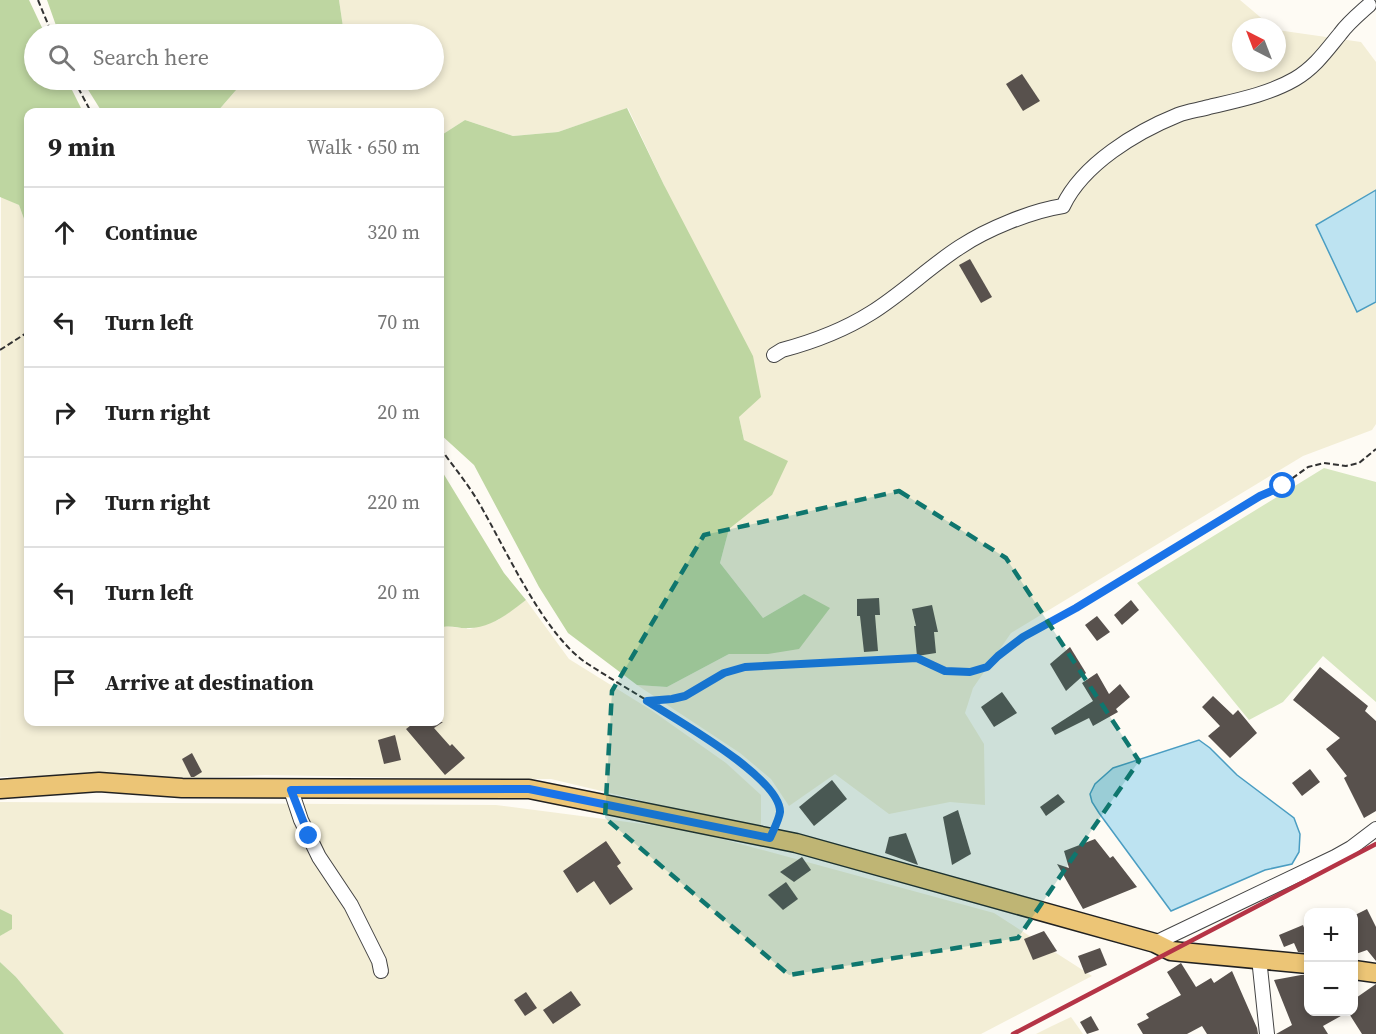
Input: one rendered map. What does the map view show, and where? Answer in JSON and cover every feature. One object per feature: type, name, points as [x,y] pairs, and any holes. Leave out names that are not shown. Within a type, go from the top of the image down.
[{"type":"main road","points":[[0,789],[99,782],[182,788],[291,790],[529,789],[796,843],[1155,943],[1171,951],[1304,964]]},
{"type":"main road","points":[[1358,971],[1376,973]]},
{"type":"street","points":[[774,355],[839,330],[871,314],[960,247],[983,235],[1038,210],[1063,206],[1068,195],[1089,170],[1107,155],[1148,130],[1179,115],[1247,99],[1294,80],[1311,69],[1341,32],[1369,4]]},
{"type":"street","points":[[291,790],[309,836],[326,870],[351,905],[379,961],[381,971]]},
{"type":"street","points":[[1155,943],[1335,858],[1376,829]]},
{"type":"street","points":[[1259,958],[1267,1034]]},
{"type":"path","points":[[38,0],[48,24]]},
{"type":"path","points":[[79,90],[89,108]]},
{"type":"path","points":[[0,350],[24,335]]},
{"type":"path","points":[[647,701],[685,696],[724,673],[745,667],[917,658],[945,671],[970,672],[987,667],[1023,637],[1076,608],[1260,496],[1283,486],[1299,472],[1324,463],[1346,466],[1359,463],[1376,449]]},
{"type":"path","points":[[444,454],[478,502],[524,584],[559,636],[586,663],[734,757],[773,792],[780,813],[770,838]]},
{"type":"highlighted area","points":[[899,491],[1006,558],[1139,761],[1018,938],[789,975],[605,818],[612,691],[704,535]]},
{"type":"shaded area","points":[[339,0],[1240,0],[1261,18],[1232,18],[1232,72],[1286,72],[1286,31],[1361,42],[1376,62],[1376,424],[1372,430],[1303,456],[1011,633],[973,688],[965,713],[984,744],[985,805],[950,802],[889,814],[835,774],[789,806],[771,779],[740,753],[637,685],[667,687],[729,654],[768,654],[804,594],[763,618],[720,563],[729,529],[772,495],[744,440],[739,417],[664,185],[628,108],[558,132],[513,136],[465,120],[444,133],[444,108],[220,108],[236,90],[444,90],[444,24],[343,24]]},
{"type":"shaded area","points":[[1,196],[19,205],[24,219],[24,726],[444,726],[444,626],[470,629],[498,620],[526,600],[569,659],[651,710],[726,763],[761,795],[761,829],[551,779],[265,775],[172,779],[108,774],[0,777]]},
{"type":"shaded area","points":[[0,802],[496,805],[689,830],[994,913],[1092,976],[981,1034],[64,1034],[16,977],[0,962],[0,936],[12,928],[11,915],[0,909]]},
{"type":"shaded area","points":[[1071,1017],[1083,1034],[1036,1034],[1052,1026]]},
{"type":"green space","points":[[0,0],[29,0],[40,24],[24,24],[24,90],[72,90],[81,108],[24,108],[24,219],[19,205],[0,197]]},
{"type":"green space","points":[[47,0],[339,0],[343,24],[55,24]]},
{"type":"green space","points":[[88,90],[236,90],[220,108],[100,108]]},
{"type":"green space","points":[[627,108],[664,185],[753,356],[761,397],[739,417],[744,440],[788,461],[772,495],[729,529],[720,563],[763,618],[804,594],[830,608],[799,649],[768,654],[729,654],[667,687],[637,685],[568,633],[539,587],[474,465],[444,438],[444,133],[465,120],[513,136],[558,132]]},
{"type":"green space","points":[[1324,468],[1376,482],[1376,702],[1323,656],[1283,702],[1249,720],[1137,583]]},
{"type":"green space","points":[[444,475],[504,573],[526,600],[499,619],[485,625],[469,628],[444,627]]},
{"type":"green space","points":[[0,909],[12,915],[12,929],[0,936]]},
{"type":"green space","points":[[0,962],[16,977],[64,1034],[0,1034]]},
{"type":"water","points":[[1376,190],[1376,302],[1357,312],[1316,225]]},
{"type":"water","points":[[1199,740],[1237,775],[1294,818],[1300,834],[1299,852],[1292,864],[1265,870],[1171,911],[1099,813],[1090,794],[1095,784],[1113,768]]},
{"type":"building","points":[[1022,74],[1040,101],[1023,111],[1006,84]]},
{"type":"building","points":[[970,259],[992,297],[981,303],[959,265]]},
{"type":"building","points":[[879,598],[880,615],[875,615],[878,651],[864,652],[860,616],[857,616],[857,599]]},
{"type":"building","points":[[1131,600],[1139,610],[1122,625],[1114,615]]},
{"type":"building","points":[[932,605],[938,632],[934,632],[936,653],[917,656],[914,626],[916,626],[912,609]]},
{"type":"building","points":[[1097,616],[1110,632],[1097,641],[1085,625]]},
{"type":"building","points":[[1070,647],[1086,673],[1066,691],[1050,664]]},
{"type":"building","points":[[1320,667],[1368,706],[1365,711],[1376,721],[1376,811],[1364,818],[1344,778],[1347,776],[1326,749],[1340,738],[1293,700]]},
{"type":"building","points":[[1097,673],[1109,694],[1120,684],[1130,697],[1116,709],[1118,712],[1093,726],[1089,718],[1055,735],[1051,728],[1093,701],[1082,683]]},
{"type":"building","points":[[1002,692],[1017,713],[994,727],[981,707]]},
{"type":"building","points":[[1213,696],[1233,715],[1238,710],[1257,733],[1230,758],[1208,736],[1220,726],[1202,707]]},
{"type":"building","points":[[410,726],[437,726],[434,728],[450,746],[452,744],[465,758],[445,775],[406,729]]},
{"type":"building","points":[[395,735],[401,760],[384,764],[378,740]]},
{"type":"building","points":[[192,753],[202,772],[194,777],[191,777],[182,759]]},
{"type":"building","points":[[1310,769],[1320,782],[1302,796],[1292,783]]},
{"type":"building","points":[[832,780],[847,799],[814,826],[799,807]]},
{"type":"building","points":[[1058,794],[1065,802],[1046,816],[1040,807]]},
{"type":"building","points":[[958,810],[971,854],[952,865],[943,817]]},
{"type":"building","points":[[906,833],[918,865],[885,853],[889,837]]},
{"type":"building","points":[[1095,839],[1110,858],[1113,856],[1137,887],[1083,909],[1057,864],[1069,868],[1064,851]]},
{"type":"building","points":[[606,841],[621,863],[617,866],[633,889],[610,905],[594,881],[577,893],[563,871]]},
{"type":"building","points":[[802,857],[811,870],[794,882],[780,872]]},
{"type":"building","points":[[786,882],[798,899],[783,910],[768,895]]},
{"type":"building","points":[[1367,909],[1376,927],[1376,961],[1367,950],[1358,953],[1358,914]]},
{"type":"building","points":[[1303,925],[1304,953],[1298,952],[1294,943],[1284,947],[1279,935]]},
{"type":"building","points":[[1044,931],[1057,951],[1033,960],[1024,939]]},
{"type":"building","points":[[1100,948],[1107,965],[1085,974],[1078,956]]},
{"type":"building","points":[[1181,963],[1196,987],[1211,978],[1214,983],[1232,971],[1258,1034],[1207,1034],[1202,1026],[1187,1034],[1143,1034],[1137,1024],[1149,1018],[1146,1014],[1181,995],[1167,972]]},
{"type":"building","points":[[1304,975],[1304,1016],[1341,1016],[1323,1026],[1328,1034],[1276,1034],[1292,1025],[1274,980]]},
{"type":"building","points":[[1376,984],[1376,1034],[1362,1034],[1351,1016],[1358,1016],[1358,997]]},
{"type":"building","points":[[571,991],[581,1005],[553,1024],[543,1010]]},
{"type":"building","points":[[526,992],[537,1008],[525,1016],[514,1000]]},
{"type":"building","points":[[1091,1016],[1099,1030],[1087,1034],[1080,1022]]},
{"type":"railway","points":[[1013,1034],[1376,844]]},
{"type":"route","points":[[309,836],[291,790],[529,789],[770,838],[780,813],[773,792],[766,784],[734,757],[647,701],[685,696],[724,673],[745,667],[917,658],[945,671],[970,672],[987,667],[1023,637],[1076,608],[1260,496],[1283,486]]}]
